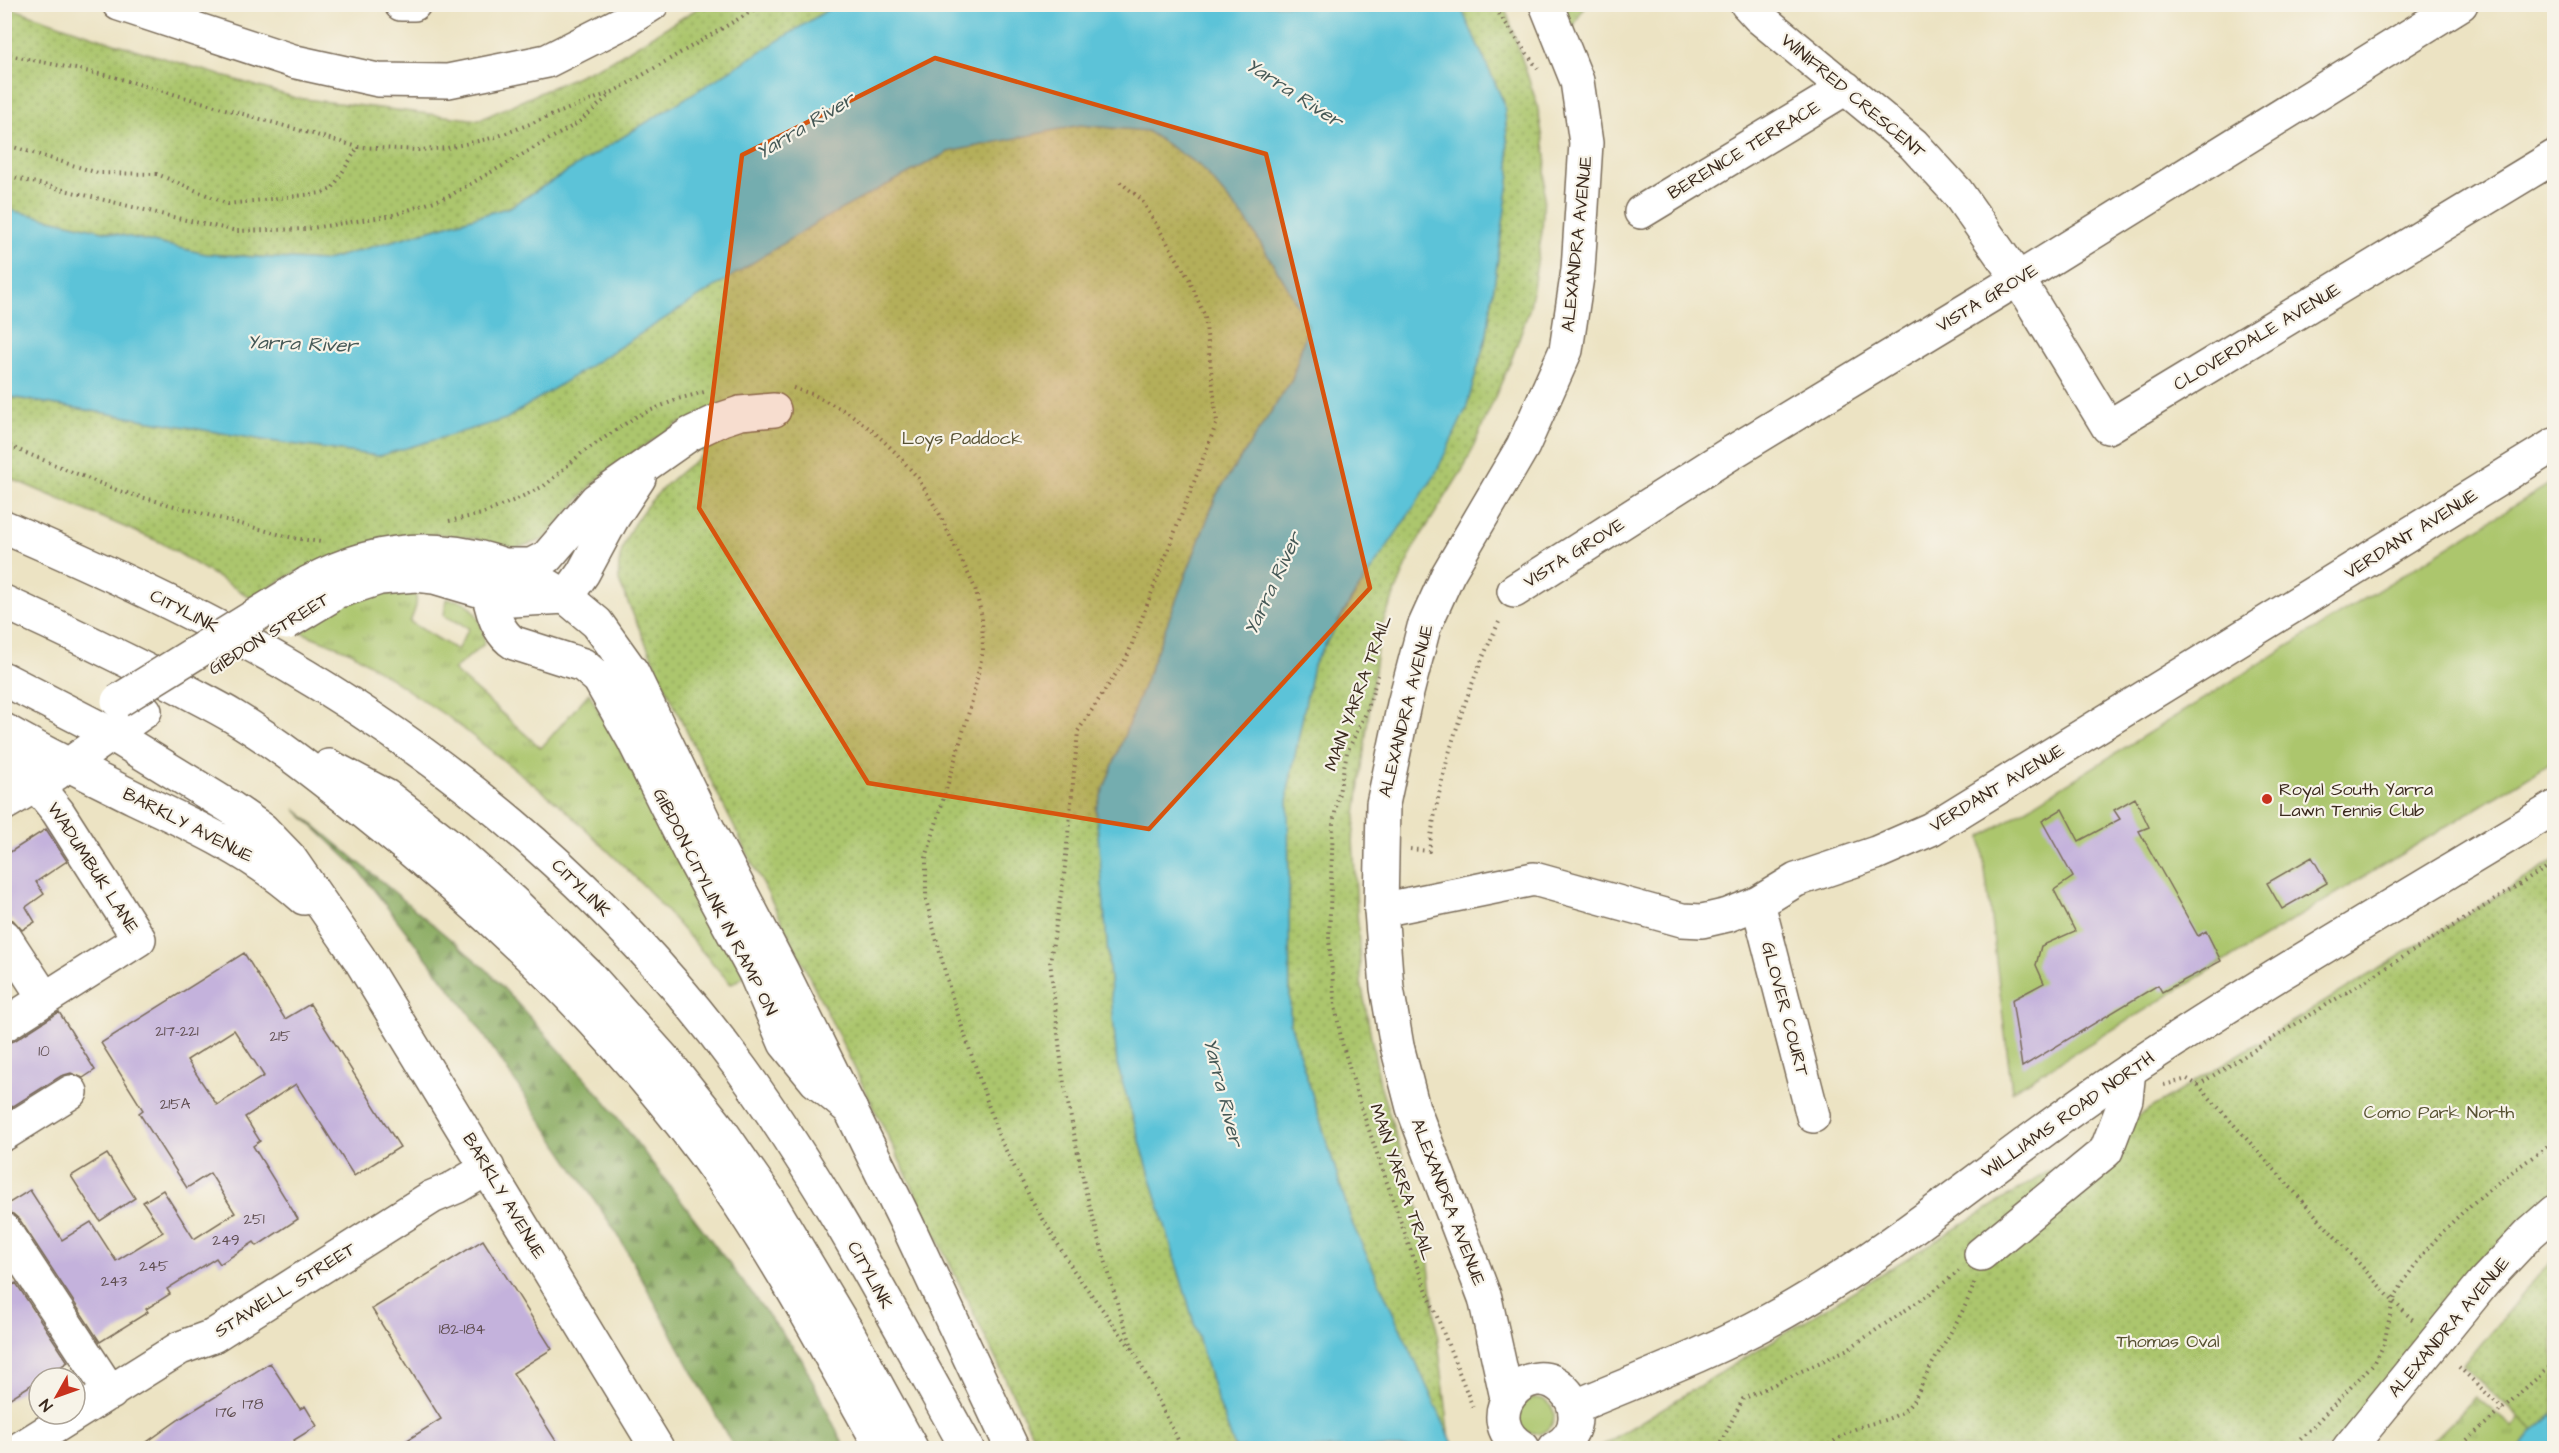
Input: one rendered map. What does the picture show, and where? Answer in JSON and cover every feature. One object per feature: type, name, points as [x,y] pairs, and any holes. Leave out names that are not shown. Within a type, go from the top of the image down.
[{"type":"main road","points":[[118,4],[296,62],[378,80],[448,81],[547,61],[622,23],[652,4]]},
{"type":"main road","points":[[401,4],[414,4]]},
{"type":"main road","name":"ALEXANDRA AVENUE","points":[[1523,1449],[1512,1441],[1505,1431],[1502,1420],[1507,1398],[1485,1298],[1413,1108],[1397,1046],[1387,988],[1381,910],[1383,804],[1404,704],[1424,627],[1448,574],[1523,446],[1566,350],[1578,270],[1586,143],[1577,81],[1546,4]]},
{"type":"main road","name":"WINIFRED CRESCENT","points":[[1747,4],[1766,24],[1913,144],[1950,184],[2018,279]]},
{"type":"main road","name":"VISTA GROVE","points":[[1514,591],[1731,453],[2018,279],[2460,4]]},
{"type":"main road","name":"BERENICE TERRACE","points":[[1641,212],[1846,88]]},
{"type":"main road","name":"CLOVERDALE AVENUE","points":[[2018,279],[2108,428],[2554,157]]},
{"type":"main road","name":"GIBDON STREET","points":[[509,565],[531,565],[548,557],[596,500],[690,434],[722,419],[780,398]]},
{"type":"main road","name":"VERDANT AVENUE","points":[[1381,910],[1534,879],[1682,920],[1702,921],[1728,915],[1758,903],[1796,880],[1876,853],[1931,829],[2554,445]]},
{"type":"main road","name":"GIBDON STREET","points":[[566,597],[583,573],[612,519],[647,466]]},
{"type":"main road","name":"CITYLINK","points":[[4,526],[105,570],[282,662],[402,738],[452,774],[570,877],[659,967],[742,1070],[849,1238],[967,1449]]},
{"type":"main road","name":"GIBDON STREET","points":[[437,550],[489,595],[519,600],[566,597]]},
{"type":"main road","name":"GIBDON STREET","points":[[4,773],[39,750],[99,728],[320,590],[407,575],[437,550],[509,565],[543,582],[566,597]]},
{"type":"main road","points":[[473,556],[483,573],[489,595]]},
{"type":"main road","name":"GIBDON-CITYLINK IN RAMP ON","points":[[489,595],[499,627],[507,639],[583,665],[599,679],[754,973],[785,1043],[816,1081],[851,1110]]},
{"type":"main road","points":[[566,597],[597,623],[632,672],[704,821],[851,1110],[1012,1449]]},
{"type":"main road","points":[[4,602],[116,654],[386,796],[449,845],[514,903],[589,976],[668,1064],[718,1127],[768,1199],[848,1333],[911,1449]]},
{"type":"main road","name":"BARKLY AVENUE","points":[[4,679],[99,728],[230,807],[262,829],[302,874],[350,944],[657,1449]]},
{"type":"main road","points":[[234,717],[331,786],[469,899],[542,969],[628,1059],[740,1204],[788,1281],[882,1449]]},
{"type":"main road","name":"GIBDON STREET","points":[[4,804],[37,786],[68,765],[99,728]]},
{"type":"main road","name":"BARKLY AVENUE","points":[[4,730],[68,765],[207,832],[258,861],[307,900],[350,944]]},
{"type":"main road","name":"WADUMBUK LANE","points":[[4,1025],[139,939],[58,812],[37,786]]},
{"type":"main road","name":"WILLIAMS ROAD NORTH","points":[[1574,1407],[1769,1321],[1818,1292],[1887,1246],[2024,1144],[2127,1085],[2554,808]]},
{"type":"main road","name":"GLOVER COURT","points":[[1758,903],[1813,1116]]},
{"type":"main road","points":[[4,936],[45,999]]},
{"type":"main road","points":[[1981,1254],[2106,1151],[2127,1085]]},
{"type":"main road","points":[[4,1134],[71,1092]]},
{"type":"main road","name":"STAWELL STREET","points":[[21,1449],[180,1348],[213,1336],[432,1197],[456,1187],[488,1168]]},
{"type":"main road","name":"ALEXANDRA AVENUE","points":[[2349,1449],[2484,1282],[2530,1233],[2554,1212]]},
{"type":"main road","points":[[4,1230],[111,1393]]},
{"type":"main road","name":"ALEXANDRA AVENUE","points":[[1485,1298],[1535,1380]]},
{"type":"main road","points":[[1507,1398],[1515,1388],[1535,1380],[1551,1381],[1562,1388],[1570,1396],[1574,1407],[1574,1427],[1560,1447]]},
{"type":"path","points":[[1492,4],[1540,72]]},
{"type":"path","points":[[4,175],[237,231],[306,229],[394,215],[449,196],[578,123],[615,91]]},
{"type":"path","points":[[4,144],[98,173],[158,174],[228,204],[322,193],[332,189],[358,147]]},
{"type":"path","points":[[1120,182],[1141,199],[1189,279],[1205,317],[1217,422],[1127,657],[1078,731],[1064,876],[1050,961],[1063,1078],[1085,1189],[1118,1306],[1136,1356],[1182,1449]]},
{"type":"path","points":[[437,550],[482,514],[544,486],[583,452],[637,416],[678,399],[714,389]]},
{"type":"path","points":[[780,398],[812,394],[849,413],[873,431],[896,453],[923,487],[975,588],[982,617],[983,651],[970,705],[926,858],[926,900],[951,994],[999,1137],[1031,1199],[1074,1271],[1136,1356]]},
{"type":"path","points":[[4,444],[119,492],[293,538],[328,542]]},
{"type":"path","points":[[1409,849],[1429,851],[1433,815],[1446,765],[1483,655],[1499,622]]},
{"type":"path","name":"MAIN YARRA TRAIL","points":[[1382,665],[1366,711],[1347,752],[1333,823],[1329,940],[1335,1006],[1342,1043],[1368,1128],[1409,1245],[1475,1414]]},
{"type":"path","points":[[2198,1085],[2554,864]]},
{"type":"path","points":[[2127,1085],[2187,1079],[2198,1085],[2393,1301],[2416,1323]]},
{"type":"path","points":[[2292,1449],[2375,1362],[2384,1344],[2393,1301],[2434,1240],[2469,1206],[2554,1142]]},
{"type":"path","points":[[1719,1449],[1743,1398],[1848,1348],[1931,1293],[1981,1254]]},
{"type":"path","points":[[1824,1449],[1857,1428],[1879,1424],[1904,1411],[1916,1396],[1961,1316],[1975,1283],[1981,1254]]},
{"type":"path","points":[[2458,1449],[2554,1363]]},
{"type":"path","points":[[2459,1367],[2503,1409]]},
{"type":"highlighted area","points":[[935,58],[1266,154],[1370,588],[1149,829],[868,783],[699,508],[742,155]]},
{"type":"green space","points":[[703,5],[837,5],[510,207],[323,261],[206,254],[5,209],[5,6],[117,44],[296,98],[479,120],[611,61]]},
{"type":"green space","points":[[1456,5],[1504,5],[1537,104],[1546,156],[1542,232],[1530,307],[1512,358],[1465,466],[1415,545],[1379,632],[1353,839],[1361,982],[1380,1085],[1424,1225],[1450,1439],[1352,1223],[1290,1023],[1288,790],[1313,665],[1466,409],[1487,334],[1510,174],[1504,103],[1461,9]]},
{"type":"green space","points":[[1546,5],[1585,5],[1563,46]]},
{"type":"green space","name":"Loys Paddock","points":[[1080,125],[1147,131],[1200,166],[1246,220],[1308,325],[1292,380],[1217,494],[1096,809],[1117,1064],[1214,1390],[1235,1448],[1039,1448],[868,1095],[687,732],[619,581],[619,562],[624,543],[633,525],[659,492],[704,454],[681,422],[617,463],[595,482],[543,540],[516,548],[472,538],[438,534],[410,536],[294,573],[251,598],[162,543],[5,476],[4,396],[269,441],[379,456],[948,152]]},
{"type":"green space","name":"Royal South Yarra Lawn Tennis Club","points":[[2554,481],[2554,761],[2012,1091],[1981,837]]},
{"type":"green space","points":[[406,588],[413,589],[416,598],[416,606],[410,622],[457,650],[469,628],[444,616],[446,599],[461,601],[471,607],[481,626],[484,644],[453,670],[541,748],[589,693],[745,976],[731,984],[646,888],[565,809],[451,719],[351,652],[300,632],[337,608],[356,600]]},
{"type":"green space","points":[[295,809],[487,970],[601,1096],[801,1358],[845,1448],[734,1448],[618,1235],[469,1013],[357,868]]},
{"type":"green space","points":[[2554,861],[2554,1197],[2476,1273],[2332,1448],[1598,1448]]},
{"type":"green space","points":[[2554,1259],[2554,1414],[2534,1430],[2463,1366],[2537,1276]]},
{"type":"green space","points":[[2476,1397],[2512,1427],[2520,1417],[2534,1430],[2520,1448],[2425,1448]]},
{"type":"green space","points":[[1536,1398],[1549,1403],[1554,1416],[1549,1429],[1536,1434],[1523,1429],[1518,1416],[1523,1403]]},
{"type":"water","name":"Yarra River","points":[[837,4],[1456,5],[1461,8],[1504,103],[1510,174],[1487,334],[1466,409],[1434,477],[1351,600],[1313,665],[1288,790],[1290,1023],[1352,1223],[1455,1448],[1235,1448],[1214,1390],[1117,1064],[1096,809],[1217,494],[1292,380],[1308,325],[1246,220],[1200,166],[1147,131],[1080,125],[948,152],[814,224],[506,419],[379,456],[269,441],[5,396],[5,209],[206,254],[323,261],[510,207]]},
{"type":"water","points":[[2554,1414],[2554,1448],[2520,1448],[2534,1430]]},
{"type":"building","points":[[2135,798],[2149,827],[2139,831],[2198,936],[2206,931],[2221,961],[2162,992],[2158,985],[2022,1067],[2012,1000],[2044,983],[2036,965],[2041,946],[2075,931],[2054,890],[2073,877],[2042,821],[2062,809],[2079,841],[2120,819],[2114,810]]},
{"type":"building","points":[[46,829],[67,861],[36,882],[44,894],[26,907],[35,922],[22,930],[13,920],[4,918],[4,856]]},
{"type":"building","points":[[2312,857],[2327,883],[2282,909],[2267,883]]},
{"type":"building","points":[[244,953],[285,1019],[310,1004],[400,1147],[354,1176],[296,1084],[245,1117],[260,1141],[253,1146],[298,1219],[257,1246],[254,1242],[220,1264],[216,1258],[167,1289],[170,1294],[146,1309],[148,1312],[100,1342],[20,1220],[13,1214],[5,1212],[4,1206],[30,1190],[62,1240],[91,1222],[116,1261],[163,1232],[143,1202],[163,1190],[194,1239],[235,1213],[210,1173],[187,1188],[139,1113],[143,1110],[101,1043]],"holes":[[[234,1030],[264,1076],[217,1105],[187,1060]]]},
{"type":"building","points":[[59,1012],[95,1070],[83,1078],[71,1073],[61,1076],[4,1112],[4,1044],[14,1041]]},
{"type":"building","points":[[107,1154],[135,1198],[100,1221],[71,1176]]},
{"type":"building","points":[[483,1240],[552,1349],[513,1373],[561,1449],[393,1449],[441,1419],[372,1309]]},
{"type":"building","points":[[16,1283],[68,1362],[62,1366],[27,1366],[27,1388],[4,1402],[4,1290]]},
{"type":"building","points":[[270,1363],[300,1409],[305,1406],[317,1426],[294,1440],[299,1449],[137,1449],[181,1418]]},
{"type":"place","name":"Royal South Yarra Lawn Tennis Club","points":[[2267,799]]},
{"type":"park label","name":"Como Park North","points":[[2439,1112]]},
{"type":"park label","name":"Thomas Oval","points":[[2168,1341]]}]
